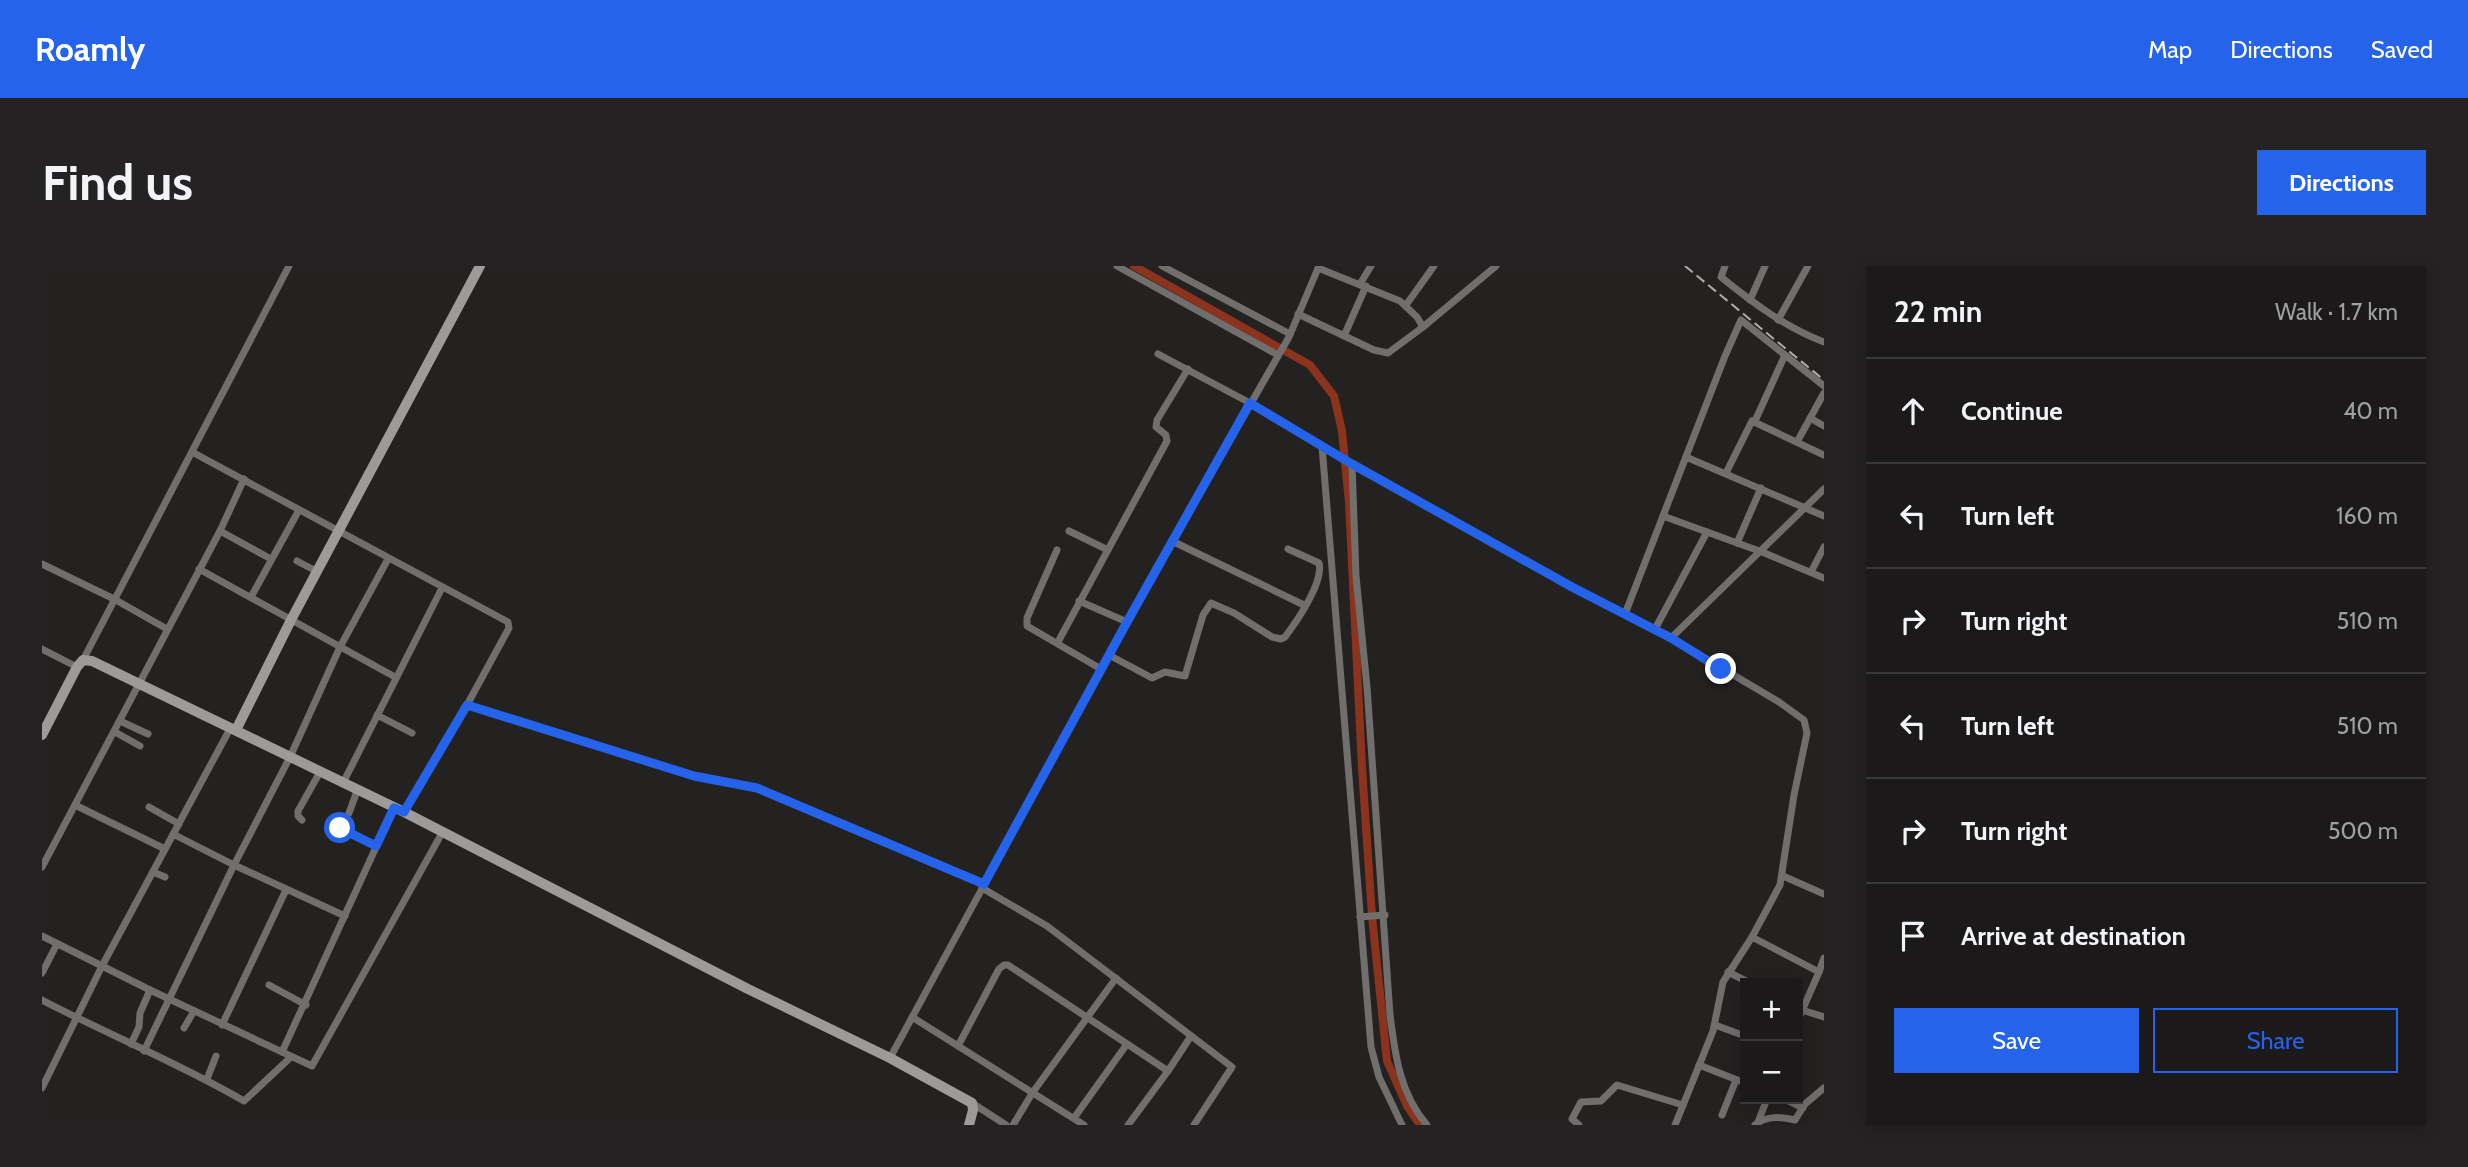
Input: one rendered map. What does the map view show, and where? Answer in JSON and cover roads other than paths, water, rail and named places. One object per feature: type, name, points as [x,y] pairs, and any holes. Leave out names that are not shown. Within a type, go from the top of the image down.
[{"type":"main road","points":[[233,729],[480,266]]},
{"type":"main road","points":[[42,735],[80,663],[92,661],[399,810],[890,1058],[972,1103],[969,1125]]},
{"type":"street","points":[[42,649],[80,663],[289,266]]},
{"type":"street","points":[[1117,266],[1279,354]]},
{"type":"street","points":[[1162,266],[1289,335]]},
{"type":"street","points":[[1345,336],[1371,266]]},
{"type":"street","points":[[1406,305],[1434,266]]},
{"type":"street","points":[[1298,314],[1374,350],[1388,353],[1496,266]]},
{"type":"street","points":[[1725,266],[1721,277],[1750,300],[1778,320],[1824,342]]},
{"type":"street","points":[[1750,300],[1765,266]]},
{"type":"street","points":[[1778,320],[1808,266]]},
{"type":"street","points":[[890,1058],[1101,669],[1279,354],[1319,267],[1406,305],[1423,327]]},
{"type":"street","points":[[1625,614],[1741,320],[1824,386]]},
{"type":"street","points":[[1158,354],[1250,403],[1349,463],[1561,581],[1671,638],[1779,702],[1807,724],[1783,876],[1774,899],[1723,982],[1715,1025],[1675,1125]]},
{"type":"street","points":[[1755,421],[1786,355]]},
{"type":"street","points":[[1058,642],[1167,441],[1166,435],[1156,427],[1157,420],[1188,369]]},
{"type":"street","points":[[1797,442],[1824,393]]},
{"type":"street","points":[[1810,418],[1824,426]]},
{"type":"street","points":[[1727,473],[1749,422],[1755,421],[1824,455]]},
{"type":"street","points":[[1322,446],[1373,1058],[1388,1098],[1402,1125]]},
{"type":"street","points":[[192,452],[505,620],[509,625],[467,705],[376,846],[306,1005],[282,1052]]},
{"type":"street","points":[[1686,457],[1824,516]]},
{"type":"street","points":[[1349,463],[1390,1015],[1398,1068],[1410,1101],[1427,1125]]},
{"type":"street","points":[[42,867],[220,531],[244,479]]},
{"type":"street","points":[[1737,543],[1761,488]]},
{"type":"street","points":[[1671,638],[1824,489]]},
{"type":"street","points":[[251,597],[299,510]]},
{"type":"street","points":[[1663,516],[1824,578]]},
{"type":"street","points":[[220,531],[271,559]]},
{"type":"street","points":[[1069,531],[1108,550]]},
{"type":"street","points":[[1654,629],[1707,532]]},
{"type":"street","points":[[1172,541],[1304,605]]},
{"type":"street","points":[[1811,572],[1824,547]]},
{"type":"street","points":[[1288,549],[1319,563],[1332,559]]},
{"type":"street","points":[[1056,550],[1026,621],[1027,626],[1101,669]]},
{"type":"street","points":[[144,1051],[234,865],[290,757],[340,647],[388,559]]},
{"type":"street","points":[[297,561],[318,572]]},
{"type":"street","points":[[1109,655],[1152,678],[1165,673],[1184,676],[1209,603],[1234,613],[1277,639],[1285,636],[1318,582],[1319,563]]},
{"type":"street","points":[[42,564],[114,599],[167,629]]},
{"type":"street","points":[[199,569],[394,677]]},
{"type":"street","points":[[343,783],[394,677],[442,588]]},
{"type":"street","points":[[1079,601],[1127,622]]},
{"type":"street","points":[[467,705],[694,776],[757,788],[983,886],[1026,912],[1232,1067],[1194,1125]]},
{"type":"street","points":[[377,715],[412,733]]},
{"type":"street","points":[[120,721],[148,734]]},
{"type":"street","points":[[42,1088],[102,966],[233,729]]},
{"type":"street","points":[[114,732],[140,746]]},
{"type":"street","points":[[302,820],[298,811],[320,772]]},
{"type":"street","points":[[349,813],[358,791]]},
{"type":"street","points":[[75,806],[165,849]]},
{"type":"street","points":[[149,807],[179,824]]},
{"type":"street","points":[[330,830],[333,826],[337,827],[376,846]]},
{"type":"street","points":[[42,936],[222,1025],[312,1066],[442,833]]},
{"type":"street","points":[[173,834],[345,916]]},
{"type":"street","points":[[153,872],[165,877]]},
{"type":"street","points":[[1783,876],[1824,894]]},
{"type":"street","points":[[222,1025],[286,890]]},
{"type":"street","points":[[1362,917],[1383,916]]},
{"type":"street","points":[[1752,937],[1819,972]]},
{"type":"street","points":[[42,973],[57,944]]},
{"type":"street","points":[[1803,1008],[1824,958]]},
{"type":"street","points":[[958,1046],[999,969],[1004,965],[1012,967],[1168,1071]]},
{"type":"street","points":[[1728,972],[1740,978]]},
{"type":"street","points":[[1013,1125],[1032,1092],[1116,978]]},
{"type":"street","points":[[270,985],[306,1005]]},
{"type":"street","points":[[131,1044],[150,990]]},
{"type":"street","points":[[42,1000],[207,1079],[244,1101],[291,1057]]},
{"type":"street","points":[[1803,1010],[1824,1017]]},
{"type":"street","points":[[184,1028],[194,1011]]},
{"type":"street","points":[[912,1017],[1084,1125]]},
{"type":"street","points":[[1715,1025],[1740,1034]]},
{"type":"street","points":[[1128,1125],[1191,1036]]},
{"type":"street","points":[[1074,1118],[1127,1044]]},
{"type":"street","points":[[207,1079],[216,1056]]},
{"type":"street","points":[[1699,1065],[1740,1081]]},
{"type":"street","points":[[1722,1115],[1737,1080]]},
{"type":"street","points":[[1579,1125],[1572,1119],[1581,1102],[1601,1101],[1617,1084],[1683,1105]]},
{"type":"street","points":[[1757,1123],[1776,1117],[1795,1120],[1805,1104],[1824,1088]]},
{"type":"street","points":[[972,1103],[1006,1125]]},
{"type":"street","points":[[1757,1123],[1765,1104]]},
{"type":"street","points":[[1795,1104],[1803,1108]]},
{"type":"waterway","points":[[1134,266],[1310,365],[1334,396],[1342,431],[1349,502],[1372,916],[1387,1061],[1407,1106],[1420,1125]]},
{"type":"railway","points":[[1685,266],[1824,380]]}]
